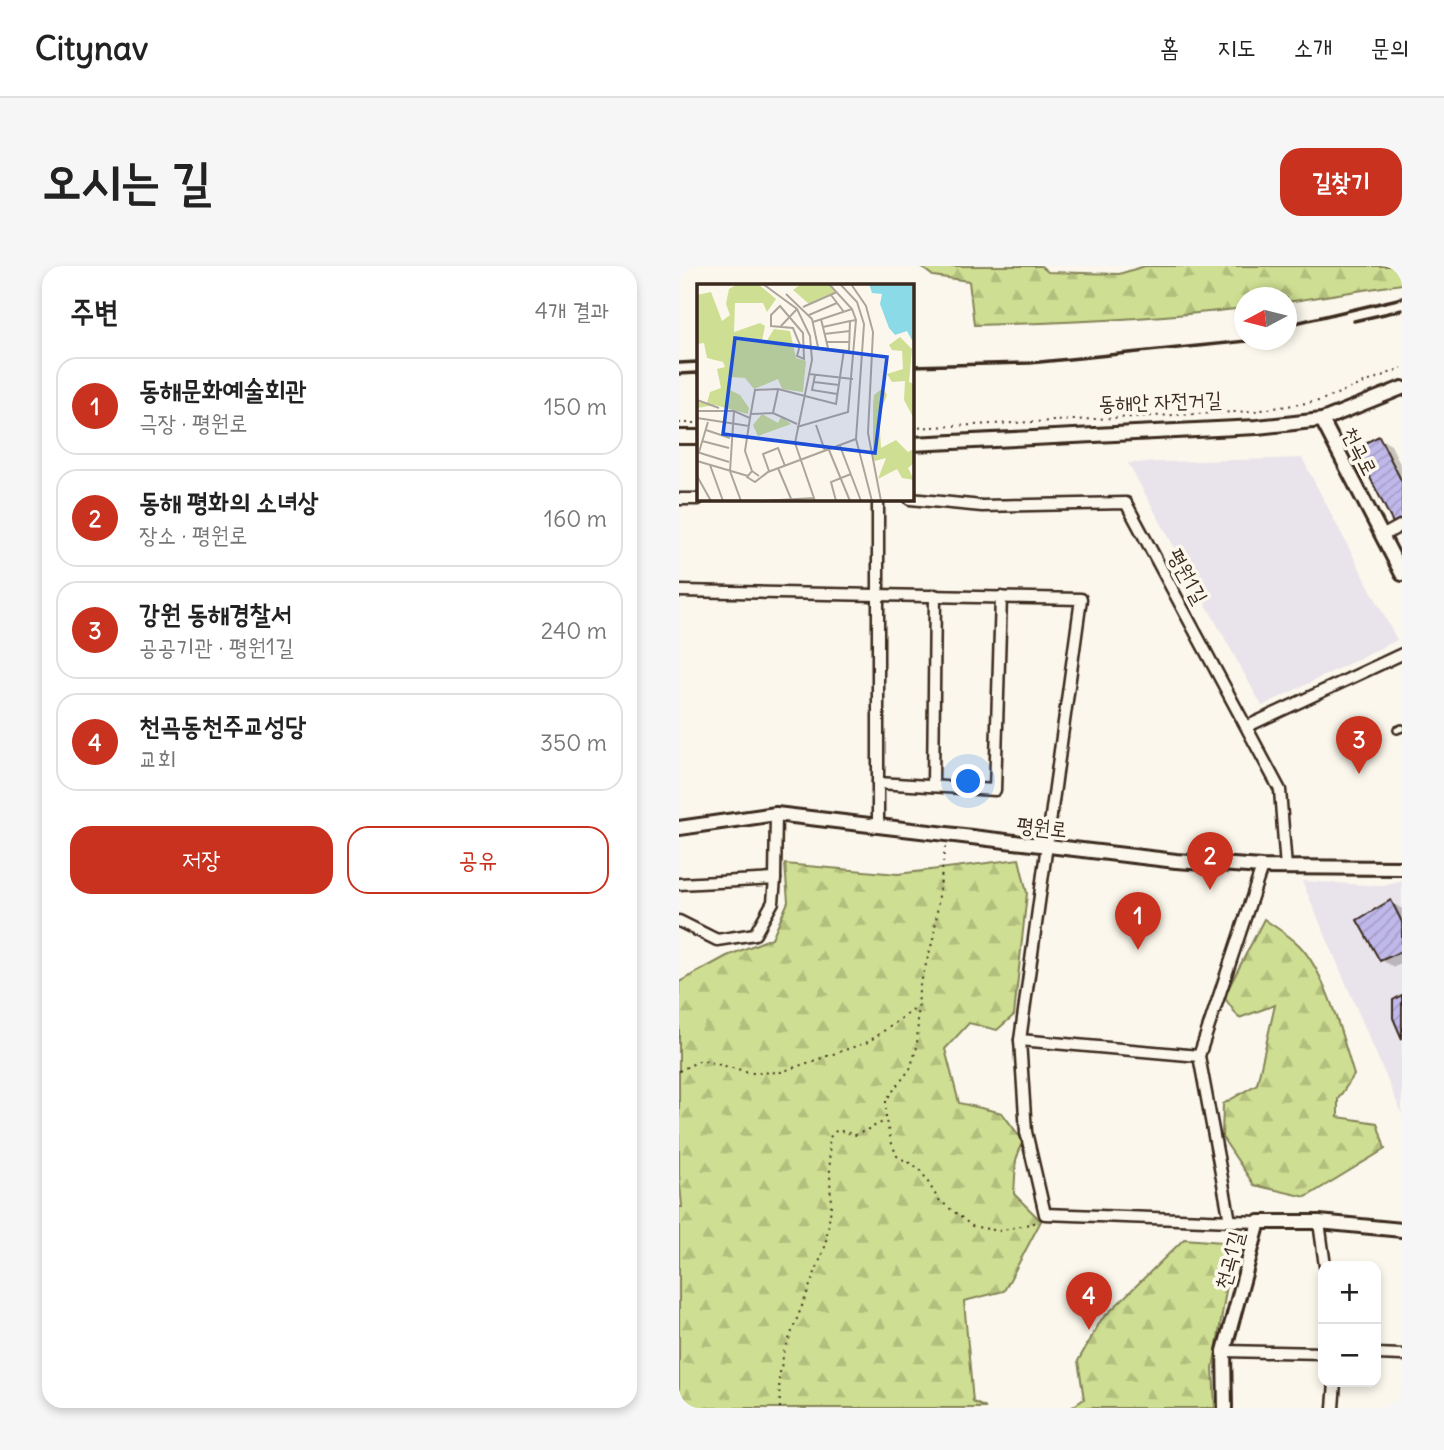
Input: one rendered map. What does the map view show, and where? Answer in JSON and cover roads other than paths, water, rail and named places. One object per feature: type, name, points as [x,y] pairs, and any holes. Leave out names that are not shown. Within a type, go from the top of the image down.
[{"type":"street","points":[[913,444],[1243,428],[1322,420],[1402,388]]},
{"type":"street","name":"천곡로","points":[[1322,420],[1402,574]]},
{"type":"street","points":[[679,437],[697,437]]},
{"type":"street","points":[[679,499],[697,499]]},
{"type":"street","name":"평원1길","points":[[913,499],[982,506],[1126,503],[1280,790],[1286,868]]},
{"type":"street","points":[[878,500],[878,827]]},
{"type":"street","points":[[1382,536],[1402,525]]},
{"type":"street","points":[[679,591],[1080,599],[1020,1040],[1026,1132],[1045,1214],[1259,1222]]},
{"type":"street","points":[[933,786],[935,595]]},
{"type":"street","points":[[878,783],[995,790],[1000,597]]},
{"type":"street","points":[[1248,726],[1402,654]]},
{"type":"street","points":[[679,921],[717,940],[755,934],[773,902],[776,814]]},
{"type":"street","name":"평원로","points":[[679,828],[776,814],[1045,846],[1262,867],[1402,868]]},
{"type":"street","points":[[1230,1221],[1199,1056],[1262,867]]},
{"type":"street","points":[[679,884],[775,879]]},
{"type":"street","points":[[1020,1040],[1199,1056]]},
{"type":"street","name":"천곡1길","points":[[1225,1408],[1224,1351],[1259,1222],[1319,1222],[1402,1230]]},
{"type":"street","points":[[1319,1222],[1324,1261]]},
{"type":"street","points":[[1224,1351],[1318,1353]]},
{"type":"street","points":[[1381,1354],[1402,1355]]},
{"type":"street","points":[[1333,1408],[1335,1387]]},
{"type":"railway","points":[[1297,323],[1402,298]]},
{"type":"railway","points":[[1354,321],[1402,310]]},
{"type":"railway","points":[[913,366],[1030,363],[1234,342]]},
{"type":"railway","points":[[679,363],[697,362]]},
{"type":"railway","points":[[679,374],[697,373]]},
{"type":"place","name":"강원 동해경찰서","points":[[1359,774]]},
{"type":"place","name":"동해 평화의 소녀상","points":[[1210,890]]},
{"type":"place","name":"동해문화예술회관","points":[[1138,950]]},
{"type":"place","name":"천곡동천주교성당","points":[[1089,1330]]}]
